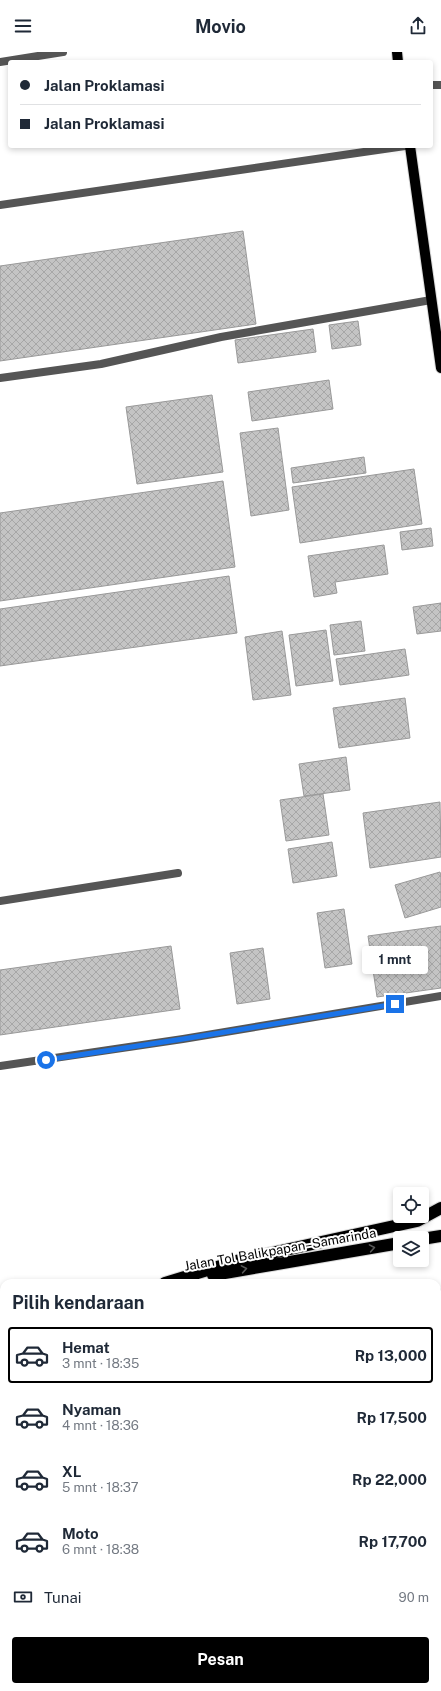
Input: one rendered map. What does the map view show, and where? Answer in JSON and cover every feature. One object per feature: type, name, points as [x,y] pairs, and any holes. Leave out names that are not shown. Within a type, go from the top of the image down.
[{"type":"highway","points":[[178,1279],[240,1260],[417,1222],[441,1208]]},
{"type":"highway","points":[[429,1238],[441,1236]]},
{"type":"highway","name":"Jalan Tol Balikpapan–Samarinda","points":[[188,1279],[393,1244]]},
{"type":"main road","points":[[410,148],[441,368]]},
{"type":"street","points":[[13,60],[63,52]]},
{"type":"street","points":[[0,205],[391,148]]},
{"type":"street","points":[[0,378],[101,364],[221,337],[431,300]]},
{"type":"street","points":[[0,901],[178,873]]},
{"type":"street","points":[[0,1066],[183,1039],[441,996]]},
{"type":"building","points":[[243,231],[256,324],[0,361],[0,266]]},
{"type":"building","points":[[358,321],[361,345],[332,349],[329,325]]},
{"type":"building","points":[[313,329],[316,352],[238,363],[235,340]]},
{"type":"building","points":[[329,380],[333,409],[252,421],[248,392]]},
{"type":"building","points":[[212,395],[223,472],[137,484],[126,407]]},
{"type":"building","points":[[278,428],[289,510],[251,516],[240,433]]},
{"type":"building","points":[[364,457],[366,473],[293,483],[291,468]]},
{"type":"building","points":[[414,469],[422,524],[300,543],[292,487]]},
{"type":"building","points":[[223,481],[235,567],[0,601],[0,513]]},
{"type":"building","points":[[431,528],[433,546],[402,550],[400,532]]},
{"type":"building","points":[[384,545],[388,574],[335,582],[337,593],[314,597],[308,556]]},
{"type":"building","points":[[229,576],[237,633],[0,666],[0,609]]},
{"type":"building","points":[[441,603],[441,631],[417,634],[413,607]]},
{"type":"building","points":[[361,621],[365,651],[334,655],[330,625]]},
{"type":"building","points":[[326,630],[333,681],[296,686],[289,635]]},
{"type":"building","points":[[282,631],[291,695],[253,700],[245,637]]},
{"type":"building","points":[[405,649],[409,675],[340,685],[336,659]]},
{"type":"building","points":[[405,698],[410,738],[339,748],[333,708]]},
{"type":"building","points":[[346,757],[350,790],[304,796],[299,764]]},
{"type":"building","points":[[323,794],[329,835],[286,841],[280,800]]},
{"type":"building","points":[[440,802],[441,857],[370,868],[363,813]]},
{"type":"building","points":[[332,842],[337,876],[293,883],[288,849]]},
{"type":"building","points":[[440,872],[441,907],[405,918],[395,885]]},
{"type":"building","points":[[344,909],[352,964],[325,968],[317,913]]},
{"type":"building","points":[[441,926],[441,988],[377,997],[368,936]]},
{"type":"building","points":[[171,946],[180,1009],[0,1035],[0,970]]},
{"type":"building","points":[[263,948],[270,999],[237,1004],[230,953]]},
{"type":"route","points":[[46,1060],[395,1004]]}]
